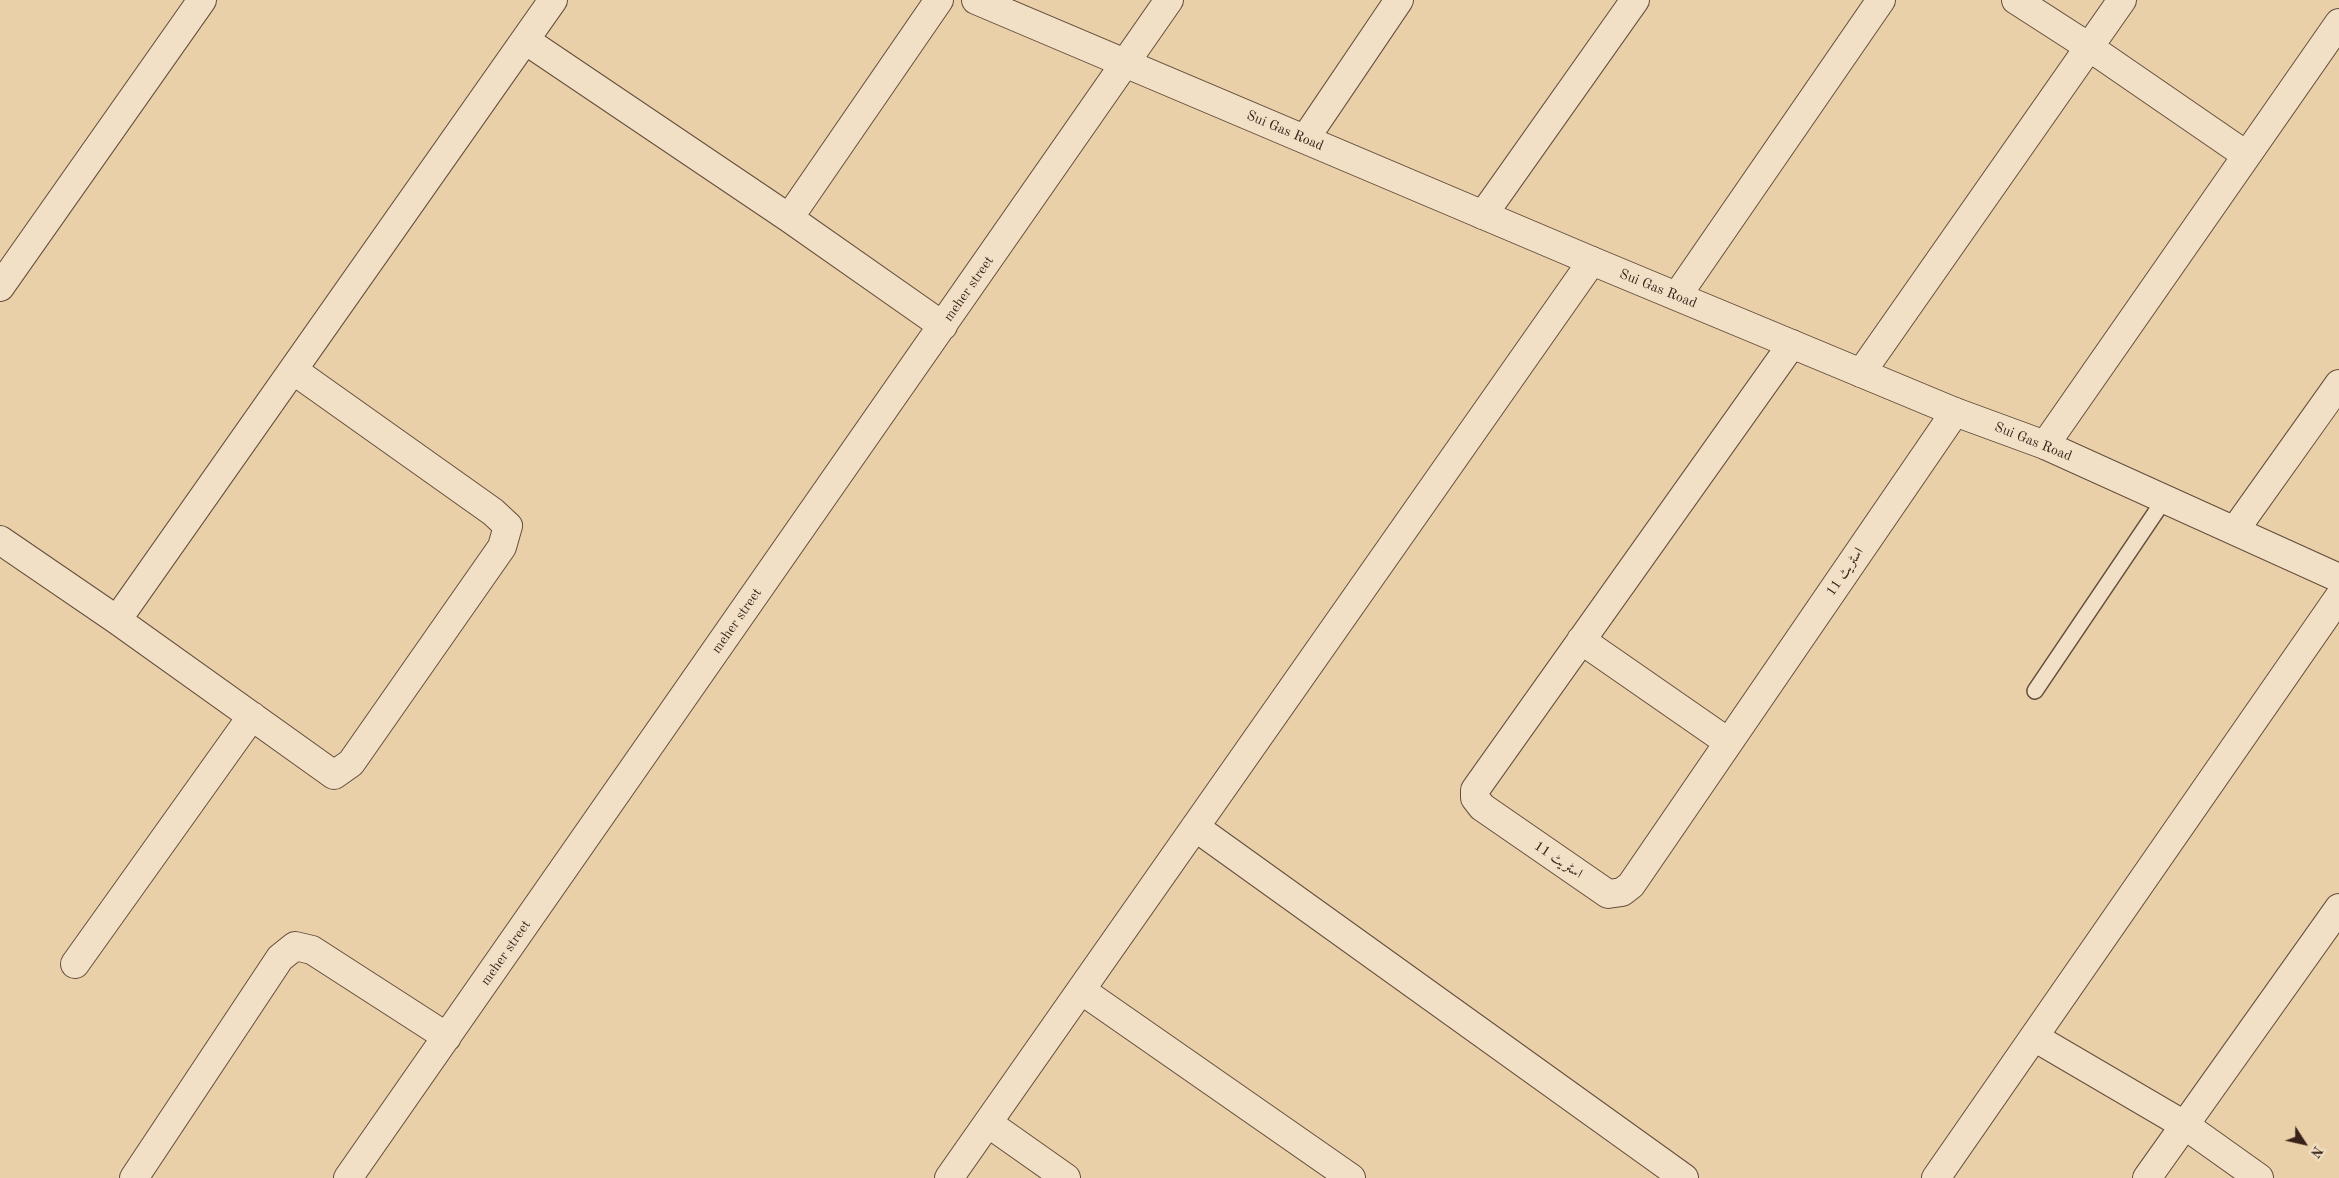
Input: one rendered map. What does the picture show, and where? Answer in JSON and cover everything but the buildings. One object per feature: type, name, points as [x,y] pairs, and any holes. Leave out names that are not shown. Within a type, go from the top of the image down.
[{"type":"street","points":[[0,287],[202,0]]},
{"type":"street","points":[[117,620],[553,0]]},
{"type":"street","points":[[789,218],[939,0]]},
{"type":"street","name":"Sui Gas Road","points":[[976,0],[1592,261],[1955,412],[2045,445],[2339,578]]},
{"type":"street","name":"meher street","points":[[348,1178],[1169,0]]},
{"type":"street","points":[[1305,139],[1399,0]]},
{"type":"street","points":[[1483,215],[1635,0]]},
{"type":"street","points":[[1677,296],[1881,0]]},
{"type":"street","points":[[2016,0],[2089,47],[2246,155]]},
{"type":"street","points":[[1861,372],[2122,0]]},
{"type":"street","points":[[2045,445],[2339,23]]},
{"type":"street","points":[[525,40],[789,218],[943,326]]},
{"type":"street","points":[[949,1178],[1592,261]]},
{"type":"street","name":"اسٹریٹ 11","points":[[1792,344],[1475,790],[1475,798],[1482,807],[1608,894],[1622,892],[1631,885],[1955,412]]},
{"type":"street","points":[[0,540],[117,620],[334,775],[351,762],[502,547],[508,526],[493,512],[293,370]]},
{"type":"street","points":[[2235,530],[2339,384]]},
{"type":"street","points":[[1936,1178],[2339,597]]},
{"type":"street","points":[[1581,640],[1728,742]]},
{"type":"street","points":[[75,964],[252,716]]},
{"type":"street","points":[[1195,827],[1684,1178]]},
{"type":"street","points":[[2148,1178],[2334,924]]},
{"type":"street","points":[[134,1178],[280,958],[295,946],[312,950],[447,1037]]},
{"type":"street","points":[[1081,990],[1350,1178]]},
{"type":"street","points":[[2034,1037],[2186,1126],[2259,1178]]},
{"type":"street","points":[[988,1122],[1066,1178]]},
{"type":"lane","points":[[2035,691],[2164,500]]}]
